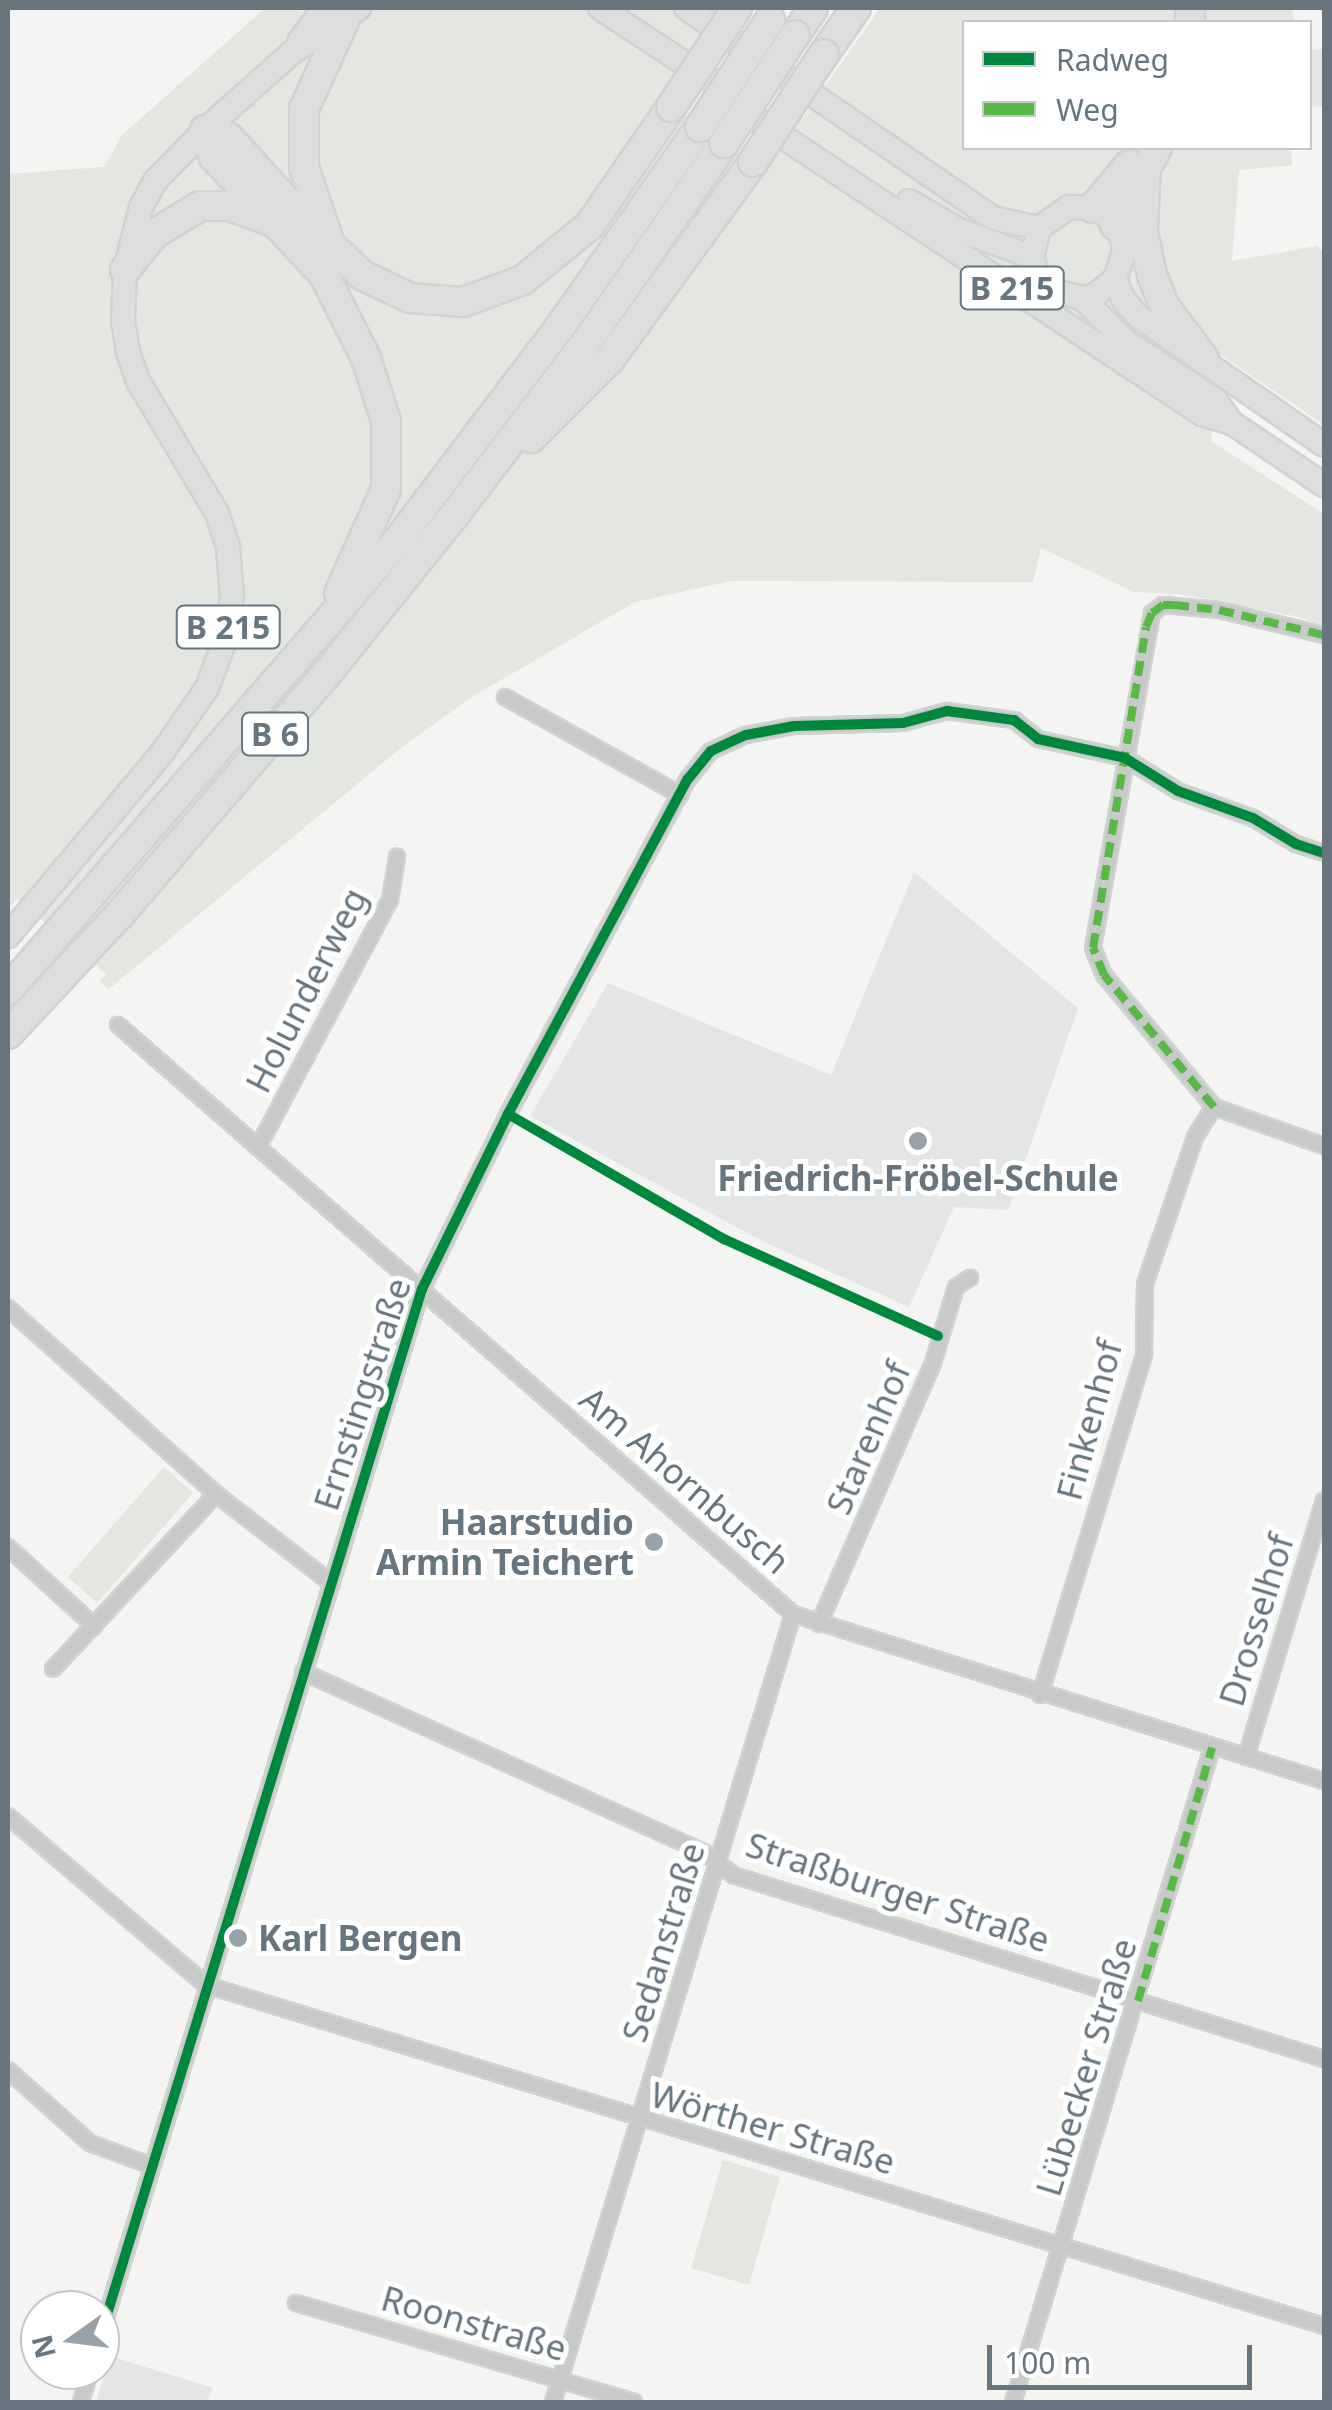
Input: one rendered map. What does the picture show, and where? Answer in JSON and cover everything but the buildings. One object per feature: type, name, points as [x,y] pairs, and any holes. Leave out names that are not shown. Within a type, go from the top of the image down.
[{"type":"highway","points":[[205,130],[229,138],[299,215],[362,274],[410,298],[462,302],[494,294],[523,280],[590,225],[737,8]]},
{"type":"highway","name":"B 6","points":[[8,1034],[120,914],[292,714],[456,513],[594,332],[813,8]]},
{"type":"highway","points":[[456,513],[610,359],[753,162],[856,8]]},
{"type":"highway","points":[[328,240],[304,167],[304,109],[342,11]]},
{"type":"highway","name":"B 6","points":[[8,990],[318,635],[484,429],[700,126],[774,14]]},
{"type":"highway","points":[[205,130],[214,157],[324,275],[366,358],[386,420],[386,489],[318,635]]},
{"type":"highway","points":[[1104,216],[1148,153]]},
{"type":"highway","points":[[1148,153],[1144,232],[1152,276],[1164,307],[1204,358]]},
{"type":"highway","points":[[125,270],[154,234],[200,206],[230,206],[276,223]]},
{"type":"main road","name":"B 215","points":[[600,8],[741,101],[763,110],[932,216],[1032,257]]},
{"type":"main road","name":"B 215","points":[[686,8],[993,218],[1039,228]]},
{"type":"main road","name":"B 215","points":[[8,936],[162,753],[206,688],[227,635],[232,596],[228,547],[201,480],[138,381],[123,322],[130,240],[148,193],[205,130],[342,11]]},
{"type":"main road","name":"B 215","points":[[741,101],[756,120],[1202,414],[1232,423],[1324,484]]},
{"type":"main road","name":"B 215","points":[[1068,206],[1104,216],[1124,252],[1116,278],[1095,295],[1082,298],[1068,297],[1044,282],[1032,257],[1039,228],[1068,206]]},
{"type":"main road","name":"B 215","points":[[1116,278],[1123,299],[1138,316],[1204,358],[1324,446]]},
{"type":"main road","name":"B 215","points":[[1082,298],[1125,341],[1215,400],[1232,423]]},
{"type":"street","points":[[1324,635],[1219,610],[1163,605],[1152,613],[1146,627],[1093,948],[1104,975],[1214,1107],[1324,1146]]},
{"type":"street","points":[[505,696],[680,795]]},
{"type":"street","name":"Ernstingstraße","points":[[115,2290],[422,1289],[508,1114],[680,795],[711,751],[746,735],[794,726],[904,723],[946,711],[1014,720],[1038,740],[1125,758]]},
{"type":"street","points":[[1125,758],[1178,791],[1253,818],[1296,844],[1324,854]]},
{"type":"street","name":"Holunderweg","points":[[258,1147],[390,900],[398,857]]},
{"type":"street","name":"Am Ahornbusch","points":[[118,1024],[793,1614],[1040,1695],[1324,1781]]},
{"type":"street","name":"Finkenhof","points":[[1040,1695],[1144,1354],[1146,1284],[1195,1138],[1214,1107]]},
{"type":"street","name":"Starenhof","points":[[819,1624],[933,1363],[956,1287],[970,1278]]},
{"type":"street","points":[[8,1308],[216,1494],[331,1583]]},
{"type":"street","points":[[53,1669],[216,1494]]},
{"type":"street","name":"Drosselhof","points":[[1246,1757],[1324,1500]]},
{"type":"street","points":[[8,1547],[94,1626]]},
{"type":"street","name":"Sedanstraße","points":[[553,2402],[793,1614]]},
{"type":"street","name":"Straßburger Straße","points":[[304,1672],[719,1864],[733,1874],[1324,2059]]},
{"type":"street","name":"Lübecker Straße","points":[[1012,2402],[1138,2001],[1212,1748]]},
{"type":"street","points":[[8,1816],[206,1985]]},
{"type":"street","name":"Wörther Straße","points":[[206,1985],[1324,2326]]},
{"type":"street","points":[[8,2070],[90,2143],[152,2166]]},
{"type":"street","name":"Roonstraße","points":[[296,2303],[634,2402]]},
{"type":"shaded area","points":[[265,8],[718,8],[659,98],[766,171],[880,8],[1293,8],[1294,20],[962,20],[962,150],[1291,150],[1292,165],[1239,170],[1232,261],[1317,246],[1324,253],[1324,425],[1221,355],[1211,441],[1324,514],[1324,627],[1299,617],[1178,594],[1134,592],[1041,548],[1033,582],[731,581],[635,602],[470,698],[396,752],[109,989],[100,982],[106,974],[17,899],[8,909],[8,174],[104,167],[122,135]]},
{"type":"shaded area","points":[[1324,49],[1324,106],[1312,107],[1312,50]]},
{"type":"shaded area","name":"Friedrich-Fröbel-Schule","points":[[914,872],[1078,1008],[1008,1210],[954,1207],[909,1307],[762,1241],[530,1116],[608,983],[831,1075]]},
{"type":"shaded area","points":[[164,1467],[193,1493],[97,1603],[68,1577]]},
{"type":"shaded area","points":[[723,2160],[780,2177],[749,2285],[691,2268]]},
{"type":"shaded area","points":[[120,2359],[213,2388],[208,2399],[219,2402],[96,2402],[100,2390],[120,2390]]},
{"type":"marked path","points":[[1214,1107],[1104,975],[1093,948],[1146,627],[1152,613],[1163,605],[1174,605],[1219,610],[1324,635]]},
{"type":"marked path","points":[[1138,2001],[1212,1748]]},
{"type":"cycle path","points":[[114,2290],[422,1289],[508,1114],[688,779],[711,751],[746,735],[794,726],[903,723],[947,711],[1014,720],[1038,739],[1125,758],[1178,791],[1253,818],[1296,844],[1324,853]]},
{"type":"cycle path","points":[[508,1114],[724,1239],[938,1336]]},
{"type":"place","name":"Friedrich-Fröbel-Schule","points":[[918,1141]]},
{"type":"place","name":"Haarstudio Armin Teichert","points":[[654,1542]]},
{"type":"place","name":"Karl Bergen","points":[[238,1938]]}]
